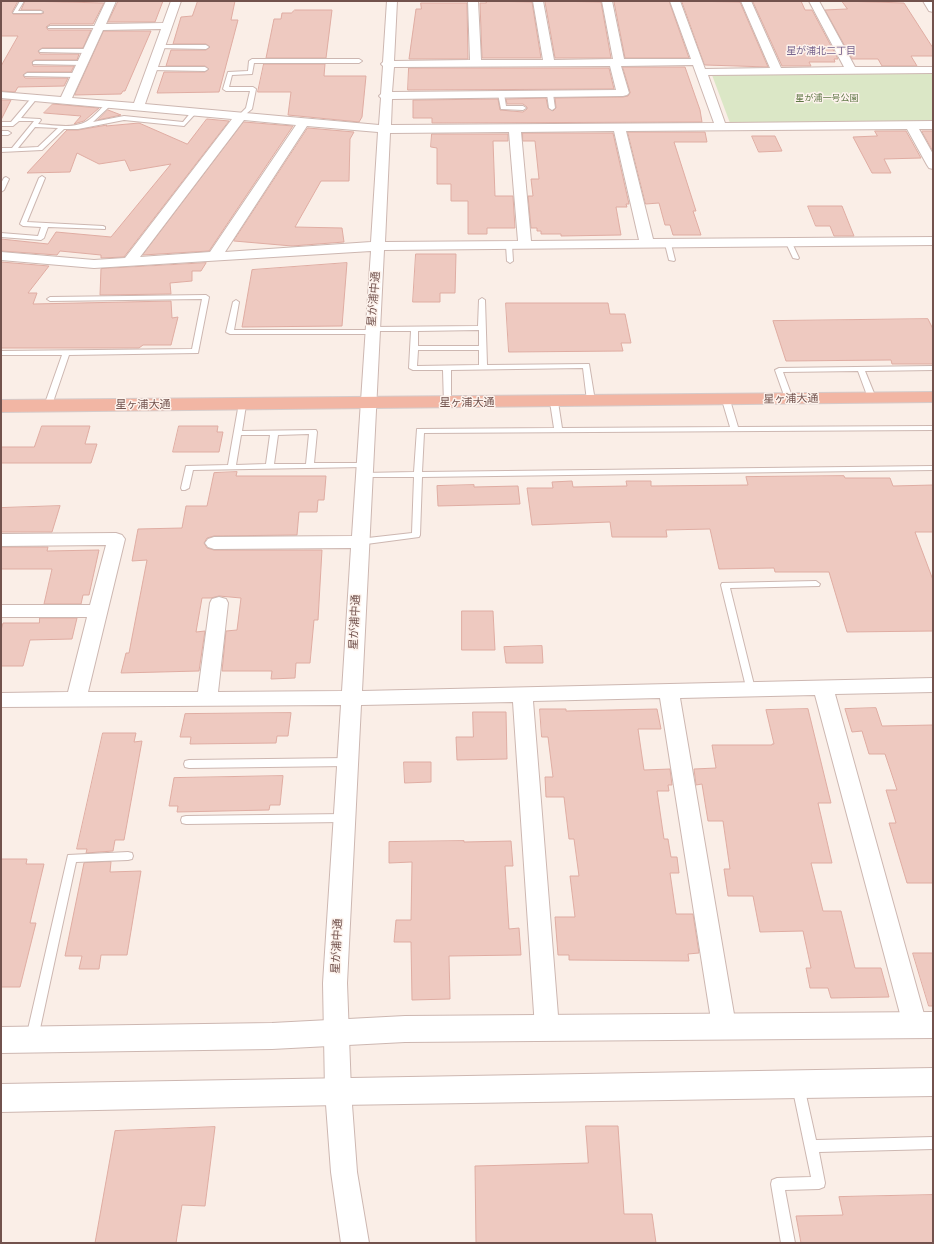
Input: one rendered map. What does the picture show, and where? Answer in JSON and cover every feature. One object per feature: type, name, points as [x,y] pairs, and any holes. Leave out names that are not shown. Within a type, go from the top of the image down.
[{"type":"highway","name":"星ヶ浦大通","points":[[1,406],[367,404],[933,397]]},
{"type":"street","points":[[65,100],[111,1]]},
{"type":"street","points":[[139,106],[176,1]]},
{"type":"street","name":"星が浦中通","points":[[354,1243],[344,1172],[338,1091],[335,983],[367,404],[392,1]]},
{"type":"street","points":[[473,1],[476,64]]},
{"type":"street","points":[[538,1],[549,63]]},
{"type":"street","points":[[385,96],[623,93],[616,62],[606,1]]},
{"type":"street","points":[[675,1],[721,127]]},
{"type":"street","points":[[746,1],[777,71]]},
{"type":"street","points":[[814,1],[851,71]]},
{"type":"street","points":[[928,1],[933,9]]},
{"type":"street","points":[[99,27],[167,26]]},
{"type":"street","points":[[387,64],[616,62],[777,71],[933,70]]},
{"type":"street","points":[[1,95],[139,106],[383,129],[933,125]]},
{"type":"street","points":[[129,262],[241,116]]},
{"type":"street","points":[[215,256],[304,122]]},
{"type":"street","points":[[911,125],[930,153],[933,165]]},
{"type":"street","points":[[515,128],[525,245]]},
{"type":"street","points":[[619,128],[647,244]]},
{"type":"street","points":[[1,256],[94,264],[378,246],[933,241]]},
{"type":"street","points":[[1,540],[116,539],[76,700]]},
{"type":"street","points":[[214,543],[360,542]]},
{"type":"street","points":[[207,699],[220,603]]},
{"type":"street","points":[[1,611],[97,611]]},
{"type":"street","points":[[1,700],[351,698],[933,685]]},
{"type":"street","points":[[1,1040],[272,1036],[337,1032],[547,1028],[924,1025],[823,688]]},
{"type":"street","points":[[669,691],[724,1026]]},
{"type":"street","points":[[522,694],[547,1028]]},
{"type":"street","points":[[1,1098],[338,1091],[933,1082]]},
{"type":"lane","points":[[22,1],[16,12],[41,12]]},
{"type":"lane","points":[[50,27],[99,27]]},
{"type":"lane","points":[[159,47],[206,47]]},
{"type":"lane","points":[[42,51],[87,51]]},
{"type":"lane","points":[[241,116],[249,109],[253,89],[226,89],[230,73],[250,73],[252,61],[359,60]]},
{"type":"lane","points":[[35,63],[82,63]]},
{"type":"lane","points":[[152,69],[205,69]]},
{"type":"lane","points":[[27,75],[76,75]]},
{"type":"lane","points":[[501,94],[503,108],[523,108]]},
{"type":"lane","points":[[550,94],[552,108]]},
{"type":"lane","points":[[1,124],[13,124],[35,97]]},
{"type":"lane","points":[[87,125],[108,104]]},
{"type":"lane","points":[[34,125],[74,128],[124,118],[184,124],[194,112]]},
{"type":"lane","points":[[12,150],[38,120],[17,119]]},
{"type":"lane","points":[[1,150],[40,149],[62,127]]},
{"type":"lane","points":[[1,133],[8,133]]},
{"type":"lane","points":[[42,178],[23,224],[103,228]]},
{"type":"lane","points":[[1,190],[6,179]]},
{"type":"lane","points":[[1,235],[41,238],[45,224]]},
{"type":"lane","points":[[789,243],[796,258]]},
{"type":"lane","points":[[668,244],[672,260]]},
{"type":"lane","points":[[509,245],[510,261]]},
{"type":"lane","points":[[1,353],[196,351],[206,297],[50,299]]},
{"type":"lane","points":[[482,300],[483,367]]},
{"type":"lane","points":[[236,302],[230,332],[482,328]]},
{"type":"lane","points":[[415,329],[413,368],[586,366],[591,401]]},
{"type":"lane","points":[[414,348],[482,348]]},
{"type":"lane","points":[[48,406],[66,353]]},
{"type":"lane","points":[[447,368],[447,403]]},
{"type":"lane","points":[[789,399],[779,370],[933,368]]},
{"type":"lane","points":[[861,369],[872,398]]},
{"type":"lane","points":[[726,400],[734,428]]},
{"type":"lane","points":[[554,402],[558,430]]},
{"type":"lane","points":[[232,467],[242,404]]},
{"type":"lane","points":[[360,542],[416,535],[420,431],[933,428]]},
{"type":"lane","points":[[270,466],[274,432]]},
{"type":"lane","points":[[237,433],[313,432],[310,466]]},
{"type":"lane","points":[[185,488],[189,468],[310,466],[418,474],[933,468]]},
{"type":"lane","points":[[750,689],[726,585],[816,584]]},
{"type":"lane","points":[[189,764],[347,762]]},
{"type":"lane","points":[[186,820],[344,818]]},
{"type":"lane","points":[[32,1040],[72,858],[128,856]]},
{"type":"lane","points":[[788,1243],[777,1184],[819,1183],[798,1084]]},
{"type":"lane","points":[[811,1146],[933,1143]]},
{"type":"green space","name":"星が浦一号公園","points":[[933,73],[933,121],[730,123],[712,75]]},
{"type":"building","points":[[1,1],[18,1],[12,12],[13,14],[44,13],[41,10],[21,10],[25,1],[104,3],[93,24],[50,24],[46,27],[48,30],[91,30],[83,48],[42,48],[38,51],[40,54],[79,54],[77,60],[35,60],[32,62],[33,66],[74,66],[71,72],[27,72],[23,75],[25,78],[68,78],[64,86],[18,87],[15,92],[1,91],[1,66],[18,36],[1,36]]},
{"type":"building","points":[[120,1],[163,1],[155,22],[108,22],[117,3]]},
{"type":"building","points":[[198,1],[235,1],[231,20],[238,20],[219,92],[157,93],[164,72],[205,72],[209,69],[205,66],[166,66],[171,50],[206,50],[210,47],[206,44],[173,44],[181,17],[192,16]]},
{"type":"building","points":[[486,1],[532,2],[541,58],[482,58],[480,3],[486,3]]},
{"type":"building","points":[[669,1],[689,58],[625,58],[614,2]]},
{"type":"building","points":[[682,1],[740,2],[768,67],[705,65]]},
{"type":"building","points":[[801,1],[805,10],[812,10],[838,59],[834,59],[835,62],[809,62],[811,66],[782,66],[753,2]]},
{"type":"building","points":[[842,1],[904,3],[933,48],[933,56],[911,56],[917,66],[882,66],[878,59],[852,59],[825,10],[847,9]]},
{"type":"building","points":[[545,2],[601,2],[611,58],[555,58]]},
{"type":"building","points":[[421,3],[467,3],[468,59],[409,59],[416,9],[421,9]]},
{"type":"building","points":[[295,10],[332,10],[326,58],[266,58],[274,19],[281,19],[282,13],[291,13]]},
{"type":"building","points":[[104,31],[151,31],[125,91],[121,94],[75,95]]},
{"type":"building","points":[[264,64],[325,64],[324,76],[366,76],[362,117],[359,122],[288,115],[291,92],[258,92]]},
{"type":"building","points":[[623,67],[685,67],[700,110],[702,122],[432,123],[432,118],[413,118],[413,100],[498,99],[500,110],[523,112],[527,109],[527,107],[523,104],[507,104],[506,99],[546,98],[548,108],[553,111],[556,108],[555,98],[628,96],[630,93]]},
{"type":"building","points":[[409,68],[609,68],[614,89],[408,90]]},
{"type":"building","points":[[1,100],[11,100],[1,120]]},
{"type":"building","points":[[53,104],[99,108],[84,121],[74,124],[81,116],[44,113]]},
{"type":"building","points":[[108,110],[121,115],[98,120]]},
{"type":"building","points":[[207,119],[229,121],[124,257],[101,258],[101,255],[60,251],[57,255],[1,251],[1,239],[48,244],[56,232],[111,237],[171,164],[130,171],[125,160],[99,164],[77,153],[70,172],[27,173],[67,130],[139,123],[187,144]]},
{"type":"building","points":[[244,122],[293,126],[209,251],[143,255]]},
{"type":"building","points":[[308,128],[354,132],[350,139],[349,181],[321,181],[295,227],[342,228],[344,242],[292,246],[234,241]]},
{"type":"building","points":[[875,131],[906,131],[921,158],[884,159],[891,173],[872,173],[853,137],[877,136]]},
{"type":"building","points":[[922,131],[933,131],[933,151]]},
{"type":"building","points":[[628,132],[705,132],[707,142],[674,142],[696,211],[693,211],[701,235],[673,235],[670,225],[665,225],[659,203],[646,204]]},
{"type":"building","points":[[523,133],[613,133],[629,204],[626,204],[627,207],[616,207],[621,235],[561,236],[561,234],[541,234],[541,231],[537,231],[537,228],[531,228],[528,196],[533,196],[531,179],[539,179],[535,141],[523,141]]},
{"type":"building","points":[[432,134],[508,134],[508,141],[493,141],[495,196],[513,196],[515,228],[487,228],[487,234],[468,234],[468,201],[451,201],[451,184],[437,184],[437,148],[431,147]]},
{"type":"building","points":[[752,136],[775,136],[782,151],[759,152]]},
{"type":"building","points":[[808,206],[842,206],[854,236],[834,236],[830,226],[816,226]]},
{"type":"building","points":[[416,254],[456,254],[455,293],[440,293],[440,302],[413,302]]},
{"type":"building","points":[[1,262],[49,266],[28,293],[37,293],[33,304],[171,301],[172,318],[178,317],[171,345],[143,345],[139,348],[1,348]]},
{"type":"building","points":[[206,263],[201,271],[192,271],[192,281],[170,283],[171,294],[100,295],[101,269]]},
{"type":"building","points":[[347,263],[342,326],[242,327],[252,270]]},
{"type":"building","points":[[506,303],[608,303],[610,314],[625,314],[631,343],[621,343],[623,351],[509,352]]},
{"type":"building","points":[[928,319],[933,329],[933,364],[892,364],[891,360],[786,361],[773,321]]},
{"type":"building","points":[[42,426],[90,426],[85,444],[97,444],[91,463],[1,463],[1,447],[34,447]]},
{"type":"building","points":[[179,426],[218,426],[217,432],[223,432],[219,452],[173,452]]},
{"type":"building","points":[[237,472],[236,476],[326,476],[324,500],[318,500],[317,512],[299,512],[297,535],[214,536],[207,538],[204,543],[207,548],[214,550],[322,550],[318,620],[314,620],[310,663],[296,663],[295,678],[271,679],[272,671],[222,671],[226,631],[237,630],[241,598],[219,596],[202,598],[196,632],[205,631],[199,671],[121,673],[126,653],[129,653],[147,560],[132,561],[138,529],[182,528],[186,506],[207,506],[214,473]]},
{"type":"building","points":[[844,476],[845,478],[890,478],[893,486],[933,485],[933,532],[915,532],[933,580],[933,631],[847,632],[829,572],[775,572],[774,568],[719,569],[710,529],[666,530],[667,537],[612,537],[610,522],[532,525],[527,488],[553,488],[552,482],[572,481],[573,487],[627,486],[626,481],[651,481],[651,486],[748,485],[746,477]]},
{"type":"building","points":[[474,485],[474,487],[518,486],[520,504],[438,506],[437,486]]},
{"type":"building","points":[[60,506],[52,532],[1,532],[1,508]]},
{"type":"building","points":[[1,547],[48,547],[47,551],[99,550],[89,595],[83,595],[81,604],[44,604],[52,569],[1,569]]},
{"type":"building","points":[[462,611],[493,611],[495,650],[462,650]]},
{"type":"building","points":[[40,618],[77,618],[72,639],[30,640],[23,666],[1,666],[1,630],[3,623],[39,623]]},
{"type":"building","points":[[542,646],[543,663],[506,663],[504,647]]},
{"type":"building","points":[[876,708],[882,726],[933,725],[933,883],[907,883],[889,823],[896,823],[886,790],[897,790],[885,754],[869,754],[862,731],[852,732],[845,709]]},
{"type":"building","points":[[540,709],[566,709],[566,711],[657,709],[661,729],[638,729],[644,770],[670,769],[672,785],[668,785],[669,791],[657,791],[664,839],[668,839],[671,857],[677,857],[679,873],[670,873],[676,914],[693,914],[699,953],[688,954],[689,961],[569,960],[569,955],[558,955],[555,917],[575,917],[570,876],[579,876],[574,839],[569,839],[564,797],[546,797],[545,777],[553,777],[548,737],[542,737]]},
{"type":"building","points":[[808,709],[831,803],[818,803],[832,863],[811,863],[823,911],[841,911],[855,968],[881,968],[889,997],[831,998],[828,988],[810,988],[806,968],[811,968],[803,931],[760,932],[753,896],[728,896],[724,869],[730,869],[723,821],[708,821],[702,784],[696,785],[694,769],[716,768],[712,745],[772,745],[774,744],[766,710]]},
{"type":"building","points":[[473,712],[506,712],[507,759],[457,760],[456,737],[473,737]]},
{"type":"building","points":[[291,713],[288,736],[277,736],[276,743],[190,744],[191,737],[180,737],[185,714]]},
{"type":"building","points":[[103,733],[136,733],[134,742],[142,741],[124,840],[115,840],[113,851],[86,853],[87,849],[77,849]]},
{"type":"building","points":[[404,762],[431,762],[431,782],[405,783]]},
{"type":"building","points":[[283,776],[280,805],[270,805],[269,810],[177,812],[178,806],[169,806],[174,778]]},
{"type":"building","points":[[511,841],[513,866],[505,866],[509,929],[519,928],[521,955],[449,956],[450,999],[412,1000],[411,942],[394,942],[396,920],[411,920],[412,862],[389,863],[389,842]]},
{"type":"building","points":[[1,859],[27,859],[26,864],[44,864],[30,923],[36,923],[20,987],[1,987]]},
{"type":"building","points":[[111,862],[110,872],[141,871],[127,955],[101,955],[99,969],[79,969],[82,956],[65,956],[84,863]]},
{"type":"building","points":[[913,953],[933,953],[933,1006],[929,1006]]},
{"type":"building","points":[[586,1126],[618,1126],[624,1214],[652,1214],[656,1243],[476,1243],[475,1166],[588,1163]]},
{"type":"building","points":[[215,1127],[205,1206],[182,1205],[176,1243],[95,1243],[115,1131]]},
{"type":"building","points":[[933,1195],[933,1243],[801,1243],[796,1216],[843,1215],[839,1197]]},
{"type":"district","name":"星が浦北二丁目","points":[[821,51]]}]
